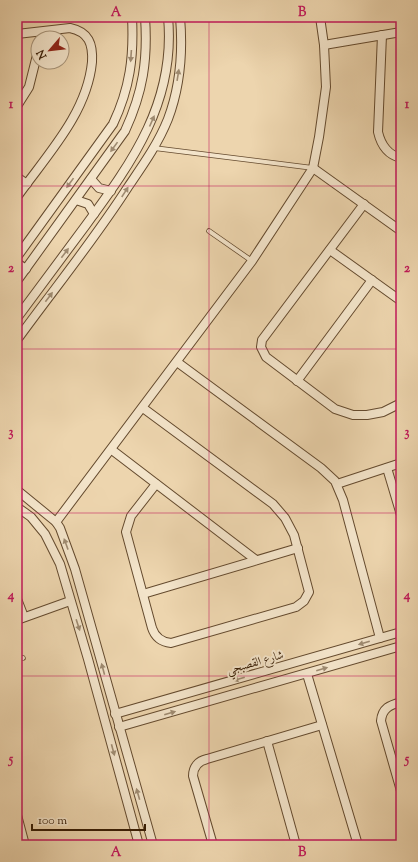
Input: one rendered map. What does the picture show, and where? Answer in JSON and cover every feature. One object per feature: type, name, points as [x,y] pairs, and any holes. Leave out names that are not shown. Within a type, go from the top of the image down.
[{"type":"street","points":[[17,257],[113,124],[124,100],[130,74],[132,17]]},
{"type":"street","points":[[17,281],[125,131],[142,87],[146,58],[146,17]]},
{"type":"street","points":[[33,318],[19,315],[133,159],[155,116],[166,76],[168,56],[168,17]]},
{"type":"street","points":[[17,340],[104,222],[154,148],[170,110],[179,72],[181,48],[180,17]]},
{"type":"street","points":[[56,522],[112,450],[252,261],[313,168],[326,87],[324,45],[320,17]]},
{"type":"street","points":[[17,197],[77,112],[90,75],[92,52],[91,42],[86,35],[79,30],[70,28],[60,30]]},
{"type":"street","points":[[324,45],[401,32]]},
{"type":"street","points":[[17,34],[30,34]]},
{"type":"street","points":[[382,35],[378,132],[382,144],[388,152],[401,158]]},
{"type":"street","points":[[17,106],[26,93],[32,80],[34,70]]},
{"type":"street","points":[[146,136],[158,140]]},
{"type":"street","points":[[313,168],[401,231]]},
{"type":"street","points":[[17,177],[27,184]]},
{"type":"street","points":[[91,179],[99,188],[110,191]]},
{"type":"street","points":[[76,200],[88,204],[94,214]]},
{"type":"street","points":[[364,204],[261,341],[263,352],[266,357],[335,409],[353,415],[367,415],[383,412],[401,403]]},
{"type":"street","points":[[330,250],[401,301]]},
{"type":"street","points":[[17,263],[26,269]]},
{"type":"street","points":[[297,381],[372,280]]},
{"type":"street","points":[[177,362],[329,474],[337,484],[343,500],[380,638]]},
{"type":"street","points":[[143,408],[273,504],[285,518],[294,535],[309,592],[304,601],[300,605],[288,609],[171,643],[161,641],[154,633],[126,532],[131,516],[156,484]]},
{"type":"street","points":[[112,450],[256,560]]},
{"type":"street","points":[[337,484],[401,463]]},
{"type":"street","points":[[387,468],[401,515]]},
{"type":"street","points":[[17,490],[56,522],[62,533],[75,569],[153,845]]},
{"type":"street","points":[[17,506],[31,517],[51,544],[60,564],[88,659],[139,845]]},
{"type":"street","points":[[143,594],[298,548]]},
{"type":"street","points":[[17,599],[21,618],[70,601]]},
{"type":"street","name":"شارع القصبجي","points":[[116,714],[401,632]]},
{"type":"street","points":[[119,727],[401,646]]},
{"type":"street","points":[[88,659],[98,650]]},
{"type":"street","points":[[335,652],[338,665]]},
{"type":"street","points":[[307,674],[358,845]]},
{"type":"street","points":[[401,702],[387,707],[381,716],[381,721],[401,791]]},
{"type":"street","points":[[140,708],[144,721]]},
{"type":"street","points":[[213,845],[194,781],[193,771],[195,767],[202,760],[322,725]]},
{"type":"street","points":[[267,741],[296,845]]},
{"type":"street","points":[[17,815],[25,845]]},
{"type":"lane","points":[[154,148],[313,168]]},
{"type":"lane","points":[[209,230],[252,261]]},
{"type":"lane","points":[[17,660],[23,658]]}]
